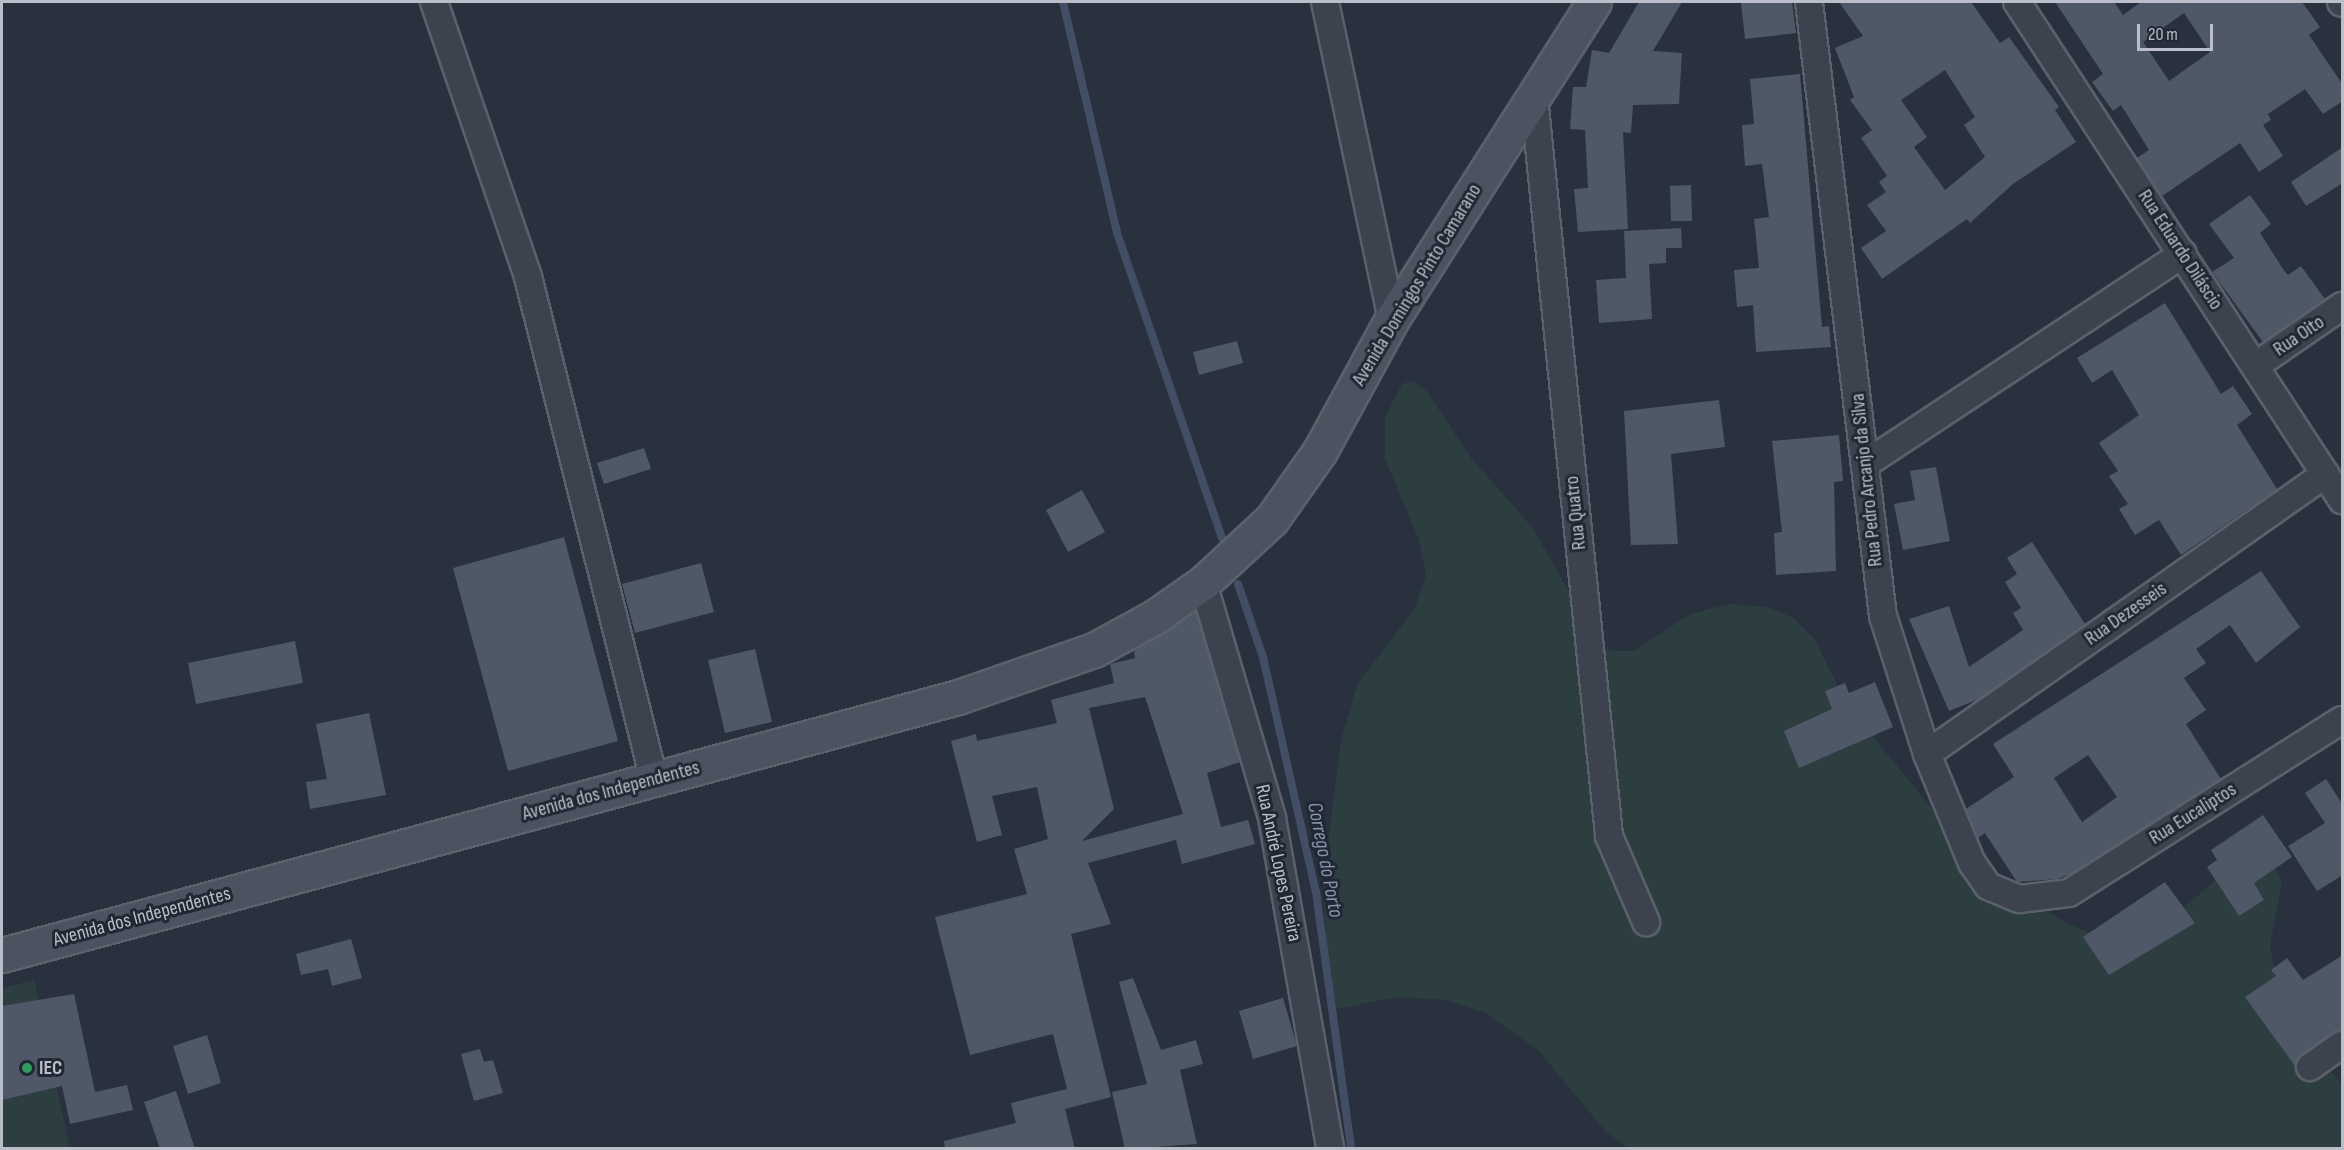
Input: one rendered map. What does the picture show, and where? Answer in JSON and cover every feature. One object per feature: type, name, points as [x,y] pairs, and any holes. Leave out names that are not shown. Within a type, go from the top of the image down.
[{"type":"main road","name":"Avenida Domingos Pinto Camarano","points":[[1203,584],[1272,519],[1320,451],[1392,319],[1594,2]]},
{"type":"main road","name":"Avenida dos Independentes","points":[[2,955],[654,779],[1022,676],[1094,650],[1203,584]]},
{"type":"street","points":[[434,2],[528,277],[654,779]]},
{"type":"street","points":[[1325,2],[1392,319]]},
{"type":"street","name":"Rua Pedro Arcanjo da Silva","points":[[1809,2],[1867,463],[1883,616],[1927,754],[1972,863],[1988,886],[2019,899],[2041,900]]},
{"type":"street","name":"Rua Eduardo Diláscio","points":[[2017,2],[2343,500]]},
{"type":"street","name":"Rua Quatro","points":[[1534,97],[1609,836],[1646,921]]},
{"type":"street","points":[[1867,463],[2183,254]]},
{"type":"street","name":"Rua Oito","points":[[2255,366],[2343,306]]},
{"type":"street","name":"Rua Dezesseis","points":[[1927,754],[2325,474]]},
{"type":"street","name":"Rua André Lopes Pereira","points":[[1203,584],[1272,818],[1330,1149]]},
{"type":"street","name":"Rua Eucaliptos","points":[[2041,900],[2068,893],[2343,720]]},
{"type":"street","points":[[2310,1067],[2343,1045]]},
{"type":"shaded area","points":[[1413,381],[1426,390],[1471,458],[1532,527],[1598,642],[1611,651],[1634,651],[1690,614],[1729,604],[1768,607],[1792,617],[1815,640],[1847,705],[1963,846],[2012,890],[2066,923],[2106,940],[2163,926],[2227,870],[2275,867],[2282,882],[2270,945],[2276,984],[2302,1036],[2342,1084],[2342,1148],[1629,1148],[1607,1133],[1538,1050],[1486,1013],[1445,1000],[1397,997],[1330,1010],[1323,882],[1341,741],[1358,683],[1415,608],[1426,575],[1419,540],[1385,459],[1385,417],[1402,384]]},
{"type":"shaded area","name":"IEC","points":[[34,980],[70,1148],[2,1148],[2,988]]},
{"type":"building","points":[[1639,2],[1682,2],[1653,51],[1682,53],[1679,104],[1633,105],[1631,133],[1623,132],[1628,229],[1578,232],[1574,189],[1588,188],[1585,130],[1570,129],[1573,87],[1586,87],[1592,50],[1609,53]]},
{"type":"building","points":[[1741,2],[1792,2],[1796,33],[1745,39]]},
{"type":"building","points":[[1839,2],[1971,2],[2000,43],[2009,37],[2059,107],[2055,110],[2076,142],[2013,184],[1970,223],[1967,219],[1882,279],[1861,248],[1886,231],[1867,205],[1886,192],[1879,182],[1887,176],[1861,138],[1872,130],[1850,100],[1854,97],[1835,48],[1863,36]],"holes":[[[1945,70],[1975,117],[1964,125],[1985,157],[1945,190],[1914,147],[1927,137],[1901,100]]]},
{"type":"building","points":[[2055,2],[2114,2],[2123,15],[2141,2],[2302,2],[2320,27],[2309,35],[2343,85],[2343,101],[2323,114],[2305,89],[2268,114],[2271,120],[2263,125],[2283,156],[2259,172],[2240,143],[2162,196],[2137,158],[2149,150],[2121,105],[2113,111],[2092,82],[2103,74]],"holes":[[[2184,13],[2210,52],[2169,81],[2143,42]]]},
{"type":"building","points":[[1800,74],[1822,327],[1829,326],[1831,347],[1756,352],[1753,305],[1737,307],[1734,270],[1759,268],[1754,219],[1769,217],[1762,164],[1745,166],[1742,125],[1754,124],[1750,79]]},
{"type":"building","points":[[2343,147],[2343,183],[2306,206],[2291,182]]},
{"type":"building","points":[[1691,185],[1692,221],[1671,221],[1670,186]]},
{"type":"building","points":[[2250,195],[2271,224],[2260,233],[2283,269],[2288,275],[2301,266],[2325,299],[2263,342],[2212,272],[2234,258],[2209,224]]},
{"type":"building","points":[[1681,228],[1682,248],[1666,248],[1666,263],[1649,264],[1652,319],[1599,323],[1596,280],[1626,278],[1624,231]]},
{"type":"building","points":[[2165,303],[2221,394],[2233,386],[2252,414],[2237,425],[2277,489],[2181,555],[2159,520],[2135,535],[2119,509],[2128,504],[2109,476],[2118,471],[2099,443],[2139,415],[2112,370],[2092,383],[2077,358]]},
{"type":"building","points":[[1237,341],[1243,363],[1199,375],[1193,352]]},
{"type":"building","points":[[1719,400],[1725,447],[1671,454],[1678,544],[1631,545],[1624,411]]},
{"type":"building","points":[[1839,435],[1843,481],[1834,482],[1836,571],[1776,575],[1774,533],[1782,532],[1772,441]]},
{"type":"building","points":[[644,448],[651,469],[604,484],[597,463]]},
{"type":"building","points":[[1936,467],[1950,541],[1903,550],[1894,504],[1915,500],[1910,471]]},
{"type":"building","points":[[1082,490],[1105,532],[1068,552],[1046,510]]},
{"type":"building","points":[[564,537],[618,741],[508,771],[453,568]]},
{"type":"building","points":[[2032,542],[2085,624],[1979,699],[1949,711],[1909,619],[1949,606],[1969,667],[2023,630],[2013,613],[2021,608],[2005,582],[2017,574],[2007,558]]},
{"type":"building","points":[[701,563],[714,612],[635,633],[622,584]]},
{"type":"building","points":[[2261,571],[2300,627],[2256,663],[2230,625],[2196,649],[2206,663],[2184,678],[2206,710],[2186,724],[2221,779],[2075,872],[2058,879],[2017,882],[1985,833],[1978,838],[1966,809],[2014,777],[1993,744]],"holes":[[[2088,755],[2117,797],[2082,822],[2054,778]]]},
{"type":"building","points":[[1196,611],[1240,762],[1207,773],[1221,827],[1248,820],[1255,844],[1182,864],[1176,840],[1088,863],[1111,924],[1071,934],[1111,1097],[1065,1109],[1075,1149],[945,1149],[944,1141],[1016,1123],[1011,1103],[1067,1089],[1053,1034],[970,1055],[935,917],[1027,894],[1014,849],[1048,839],[1037,787],[992,796],[1002,835],[977,842],[951,741],[976,734],[977,741],[1057,723],[1051,700],[1114,683],[1110,664],[1135,658],[1134,651]],"holes":[[[1145,697],[1183,814],[1082,841],[1114,809],[1089,708]]]},
{"type":"building","points":[[295,641],[303,683],[196,704],[188,663]]},
{"type":"building","points":[[755,649],[772,722],[725,733],[708,660]]},
{"type":"building","points":[[1875,682],[1893,727],[1799,768],[1784,731],[1832,709],[1825,691],[1845,683],[1849,693]]},
{"type":"building","points":[[369,713],[386,795],[310,809],[306,782],[327,779],[316,724]]},
{"type":"building","points":[[2326,779],[2343,805],[2343,875],[2317,891],[2288,846],[2325,823],[2305,793]]},
{"type":"building","points":[[2263,815],[2292,857],[2254,883],[2264,900],[2239,916],[2207,867],[2217,860],[2211,850]]},
{"type":"building","points":[[2165,882],[2195,923],[2109,975],[2083,937]]},
{"type":"building","points":[[351,939],[362,978],[332,986],[328,969],[301,975],[296,954]]},
{"type":"building","points":[[2343,955],[2343,1029],[2301,1055],[2295,1066],[2245,997],[2276,976],[2271,970],[2287,958],[2303,980]]},
{"type":"building","points":[[1133,978],[1161,1050],[1196,1040],[1203,1064],[1180,1070],[1197,1144],[1125,1149],[1112,1092],[1147,1084],[1119,982]]},
{"type":"building","points":[[74,994],[95,1092],[127,1085],[133,1110],[70,1124],[62,1086],[2,1100],[2,1006]]},
{"type":"building","points":[[1283,998],[1297,1046],[1253,1059],[1239,1011]]},
{"type":"building","points":[[207,1035],[221,1083],[188,1094],[173,1046]]},
{"type":"building","points":[[480,1049],[484,1062],[493,1060],[503,1093],[474,1101],[461,1054]]},
{"type":"building","points":[[176,1091],[195,1149],[160,1149],[144,1102]]},
{"type":"waterway","points":[[1063,2],[1117,233],[1222,538]]},
{"type":"waterway","name":"Corrego do Porto","points":[[1238,584],[1263,657],[1316,892],[1351,1148]]},
{"type":"place","name":"IEC","points":[[27,1068]]}]
